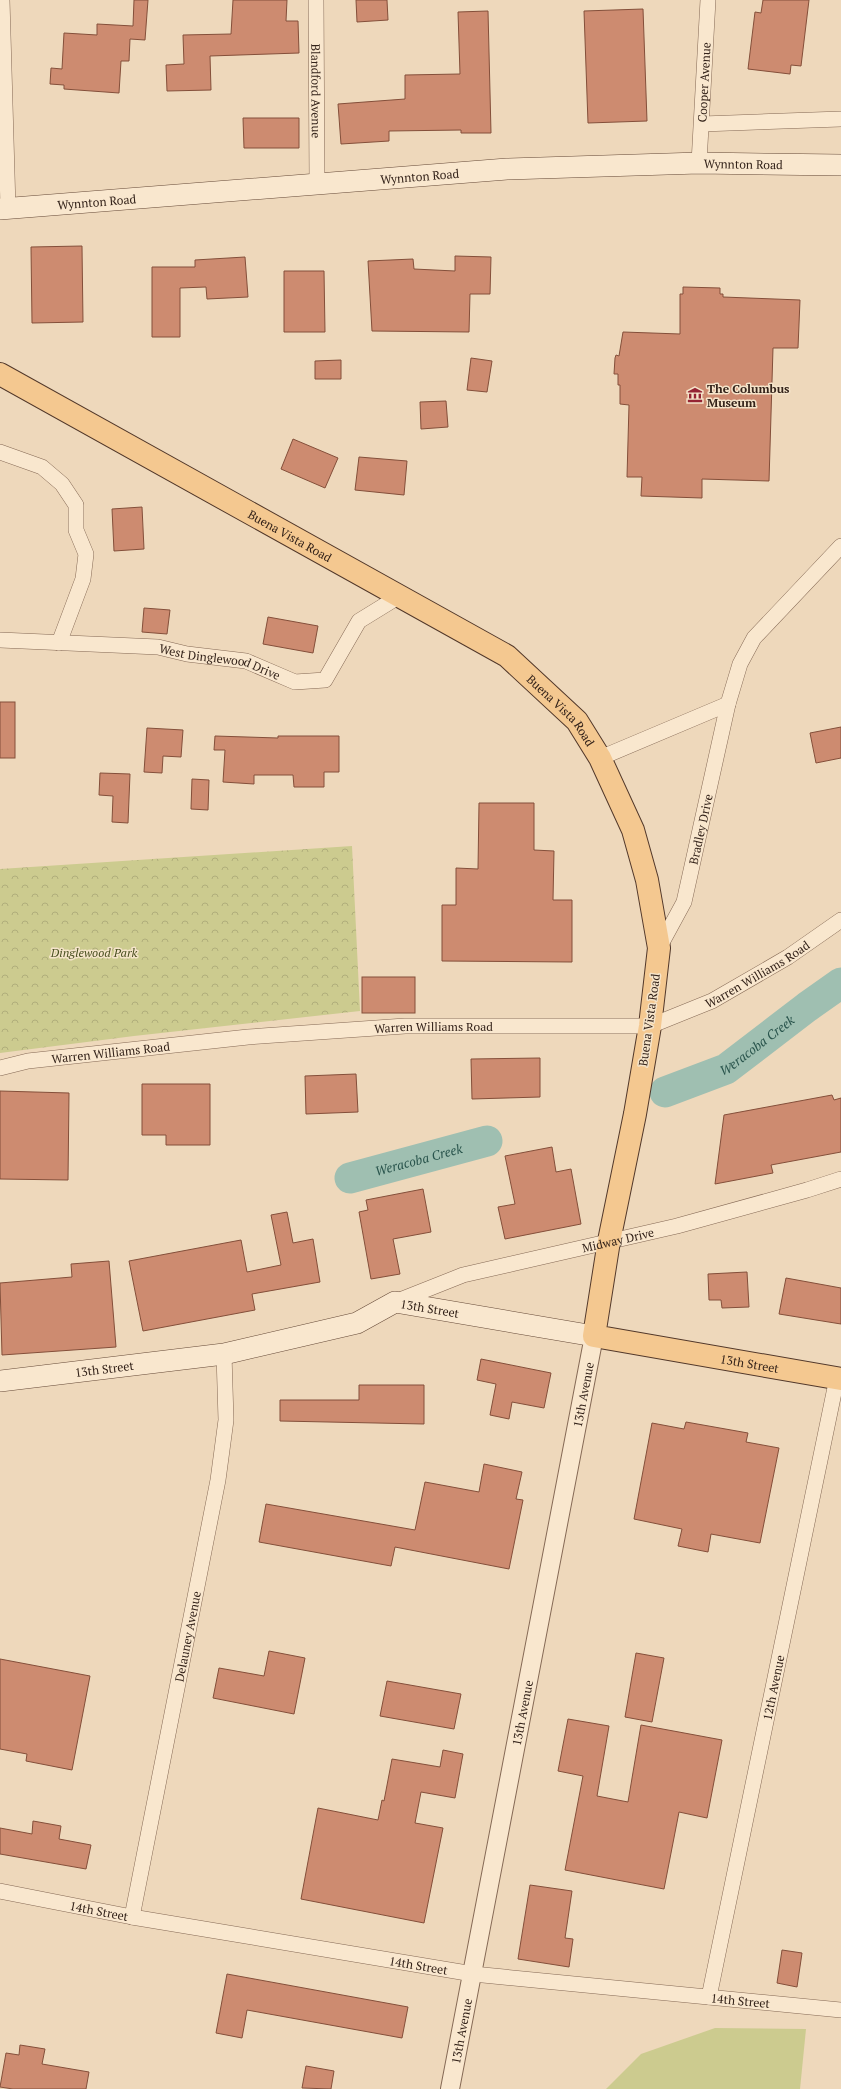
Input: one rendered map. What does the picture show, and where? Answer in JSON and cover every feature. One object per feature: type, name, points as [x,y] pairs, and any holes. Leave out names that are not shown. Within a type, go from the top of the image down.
[{"type":"main road","name":"Wynnton Road","points":[[4,208],[317,182],[507,169],[699,163],[841,165]]},
{"type":"main road","name":"Buena Vista Road","points":[[0,374],[398,597],[507,656],[578,721],[600,758],[633,830],[647,880],[659,948],[650,1026],[635,1114],[609,1241],[594,1336]]},
{"type":"main road","name":"13th Street","points":[[0,1381],[224,1354],[358,1323],[395,1302],[839,1379]]},
{"type":"street","points":[[2,0],[4,208]]},
{"type":"street","name":"Blandford Avenue","points":[[316,0],[317,182]]},
{"type":"street","name":"Cooper Avenue","points":[[699,163],[708,0]]},
{"type":"street","points":[[702,124],[841,119]]},
{"type":"street","points":[[0,452],[42,467],[62,484],[76,505],[76,530],[86,554],[83,579],[59,643]]},
{"type":"street","name":"Bradley Drive","points":[[659,948],[684,902],[728,704],[740,664],[754,638],[841,546]]},
{"type":"street","name":"West Dinglewood Drive","points":[[0,640],[158,647],[187,654],[246,661],[296,682],[325,680],[359,621],[398,597]]},
{"type":"street","points":[[600,758],[728,704]]},
{"type":"street","name":"Warren Williams Road","points":[[0,1068],[28,1061],[217,1040],[397,1026],[650,1026],[712,1001],[788,957],[841,920]]},
{"type":"street","name":"Midway Drive","points":[[395,1302],[463,1276],[677,1226],[807,1190],[841,1179]]},
{"type":"street","name":"13th Avenue","points":[[450,2089],[594,1336]]},
{"type":"street","name":"Delauney Avenue","points":[[132,1917],[218,1480],[226,1420],[224,1354]]},
{"type":"street","name":"12th Avenue","points":[[709,1997],[839,1379]]},
{"type":"street","name":"14th Street","points":[[0,1891],[132,1917],[473,1974],[841,2010]]},
{"type":"green space","name":"Dinglewood Park","points":[[352,846],[360,1011],[134,1036],[0,1053],[0,869]]},
{"type":"green space","points":[[715,2028],[806,2029],[800,2089],[606,2089],[641,2054]]},
{"type":"building","points":[[134,0],[148,0],[145,40],[130,39],[129,61],[121,61],[119,93],[64,89],[64,85],[50,84],[51,68],[62,69],[64,33],[97,35],[97,24],[133,26]]},
{"type":"building","points":[[233,0],[287,0],[286,21],[298,21],[299,53],[210,56],[211,90],[167,91],[166,65],[184,64],[183,35],[231,34]]},
{"type":"building","points":[[356,0],[387,0],[388,20],[357,22]]},
{"type":"building","points":[[763,0],[809,0],[801,66],[791,65],[790,74],[748,69],[755,12],[761,13]]},
{"type":"building","points":[[643,9],[647,121],[588,123],[584,11]]},
{"type":"building","points":[[488,11],[491,133],[461,133],[461,130],[389,131],[389,141],[341,144],[338,104],[405,99],[405,75],[460,74],[458,12]]},
{"type":"building","points":[[243,118],[299,118],[299,148],[244,148]]},
{"type":"building","points":[[82,246],[83,322],[32,323],[31,247]]},
{"type":"building","points":[[455,256],[491,257],[490,294],[470,294],[469,332],[372,331],[368,261],[413,259],[414,269],[455,271]]},
{"type":"building","points":[[245,257],[248,297],[207,299],[206,287],[180,288],[180,337],[152,337],[152,267],[195,267],[195,260]]},
{"type":"building","points":[[284,271],[324,271],[325,332],[284,332]]},
{"type":"building","name":"The Columbus Museum","points":[[683,287],[720,288],[720,294],[723,294],[723,297],[800,300],[798,348],[773,348],[769,481],[702,479],[702,498],[641,496],[642,477],[627,477],[629,405],[620,404],[620,385],[618,385],[618,374],[614,374],[615,358],[616,355],[619,356],[623,332],[680,334],[680,294],[683,294]]},
{"type":"building","points":[[471,358],[492,361],[487,392],[467,390]]},
{"type":"building","points":[[341,360],[341,379],[315,379],[315,361]]},
{"type":"building","points":[[446,401],[448,427],[421,429],[420,402]]},
{"type":"building","points":[[293,439],[338,458],[325,488],[281,469]]},
{"type":"building","points":[[359,457],[407,461],[404,495],[355,490]]},
{"type":"building","points":[[142,507],[144,549],[114,551],[112,509]]},
{"type":"building","points":[[144,608],[170,610],[167,634],[142,632]]},
{"type":"building","points":[[268,617],[318,626],[313,653],[263,644]]},
{"type":"building","points":[[0,702],[15,702],[15,758],[0,758]]},
{"type":"building","points":[[841,727],[841,758],[816,763],[810,733]]},
{"type":"building","points":[[147,728],[183,730],[181,757],[163,756],[162,773],[144,772]]},
{"type":"building","points":[[215,736],[278,738],[278,736],[339,736],[339,772],[324,772],[324,787],[294,787],[293,775],[254,775],[254,784],[223,782],[225,750],[214,750]]},
{"type":"building","points":[[100,773],[130,774],[128,823],[112,822],[113,796],[99,795]]},
{"type":"building","points":[[192,779],[209,780],[208,810],[191,809]]},
{"type":"building","points":[[479,803],[534,803],[534,850],[554,851],[553,900],[572,900],[572,962],[442,961],[442,905],[456,905],[456,868],[478,869]]},
{"type":"building","points":[[362,977],[415,977],[415,1013],[362,1013]]},
{"type":"building","points":[[540,1058],[540,1097],[472,1099],[471,1059]]},
{"type":"building","points":[[356,1074],[358,1112],[306,1114],[305,1076]]},
{"type":"building","points":[[142,1084],[210,1084],[210,1145],[166,1145],[166,1135],[142,1135]]},
{"type":"building","points":[[0,1091],[69,1093],[68,1180],[0,1179]]},
{"type":"building","points":[[832,1095],[834,1100],[841,1098],[841,1152],[771,1165],[773,1173],[715,1184],[724,1115]]},
{"type":"building","points":[[552,1147],[556,1172],[571,1169],[581,1224],[505,1239],[498,1207],[515,1204],[505,1156]]},
{"type":"building","points":[[423,1189],[431,1232],[393,1239],[400,1274],[371,1279],[359,1212],[368,1210],[366,1200]]},
{"type":"building","points":[[287,1212],[293,1243],[313,1239],[320,1282],[252,1294],[255,1310],[143,1331],[129,1261],[241,1240],[247,1272],[281,1265],[271,1215]]},
{"type":"building","points":[[109,1261],[116,1347],[2,1355],[0,1283],[72,1277],[71,1264]]},
{"type":"building","points":[[747,1272],[749,1307],[722,1308],[721,1300],[709,1300],[708,1274]]},
{"type":"building","points":[[786,1278],[841,1288],[841,1324],[779,1314]]},
{"type":"building","points":[[481,1359],[551,1373],[544,1408],[512,1402],[509,1419],[490,1415],[496,1384],[477,1380]]},
{"type":"building","points":[[359,1385],[424,1385],[424,1424],[280,1421],[280,1400],[359,1400]]},
{"type":"building","points":[[686,1422],[748,1433],[746,1442],[779,1448],[760,1543],[711,1534],[708,1552],[678,1546],[682,1529],[634,1519],[652,1423],[684,1429]]},
{"type":"building","points":[[484,1464],[522,1472],[516,1499],[523,1500],[509,1569],[395,1547],[391,1566],[259,1542],[266,1504],[415,1530],[425,1482],[479,1492]]},
{"type":"building","points":[[269,1651],[305,1658],[294,1714],[213,1698],[219,1668],[264,1676]]},
{"type":"building","points":[[636,1653],[664,1658],[652,1722],[625,1717]]},
{"type":"building","points":[[0,1659],[90,1676],[72,1770],[26,1761],[27,1754],[0,1749]]},
{"type":"building","points":[[387,1681],[461,1694],[454,1729],[380,1716]]},
{"type":"building","points":[[568,1719],[609,1726],[597,1796],[628,1802],[641,1725],[722,1740],[707,1818],[679,1812],[664,1889],[565,1870],[583,1776],[558,1771]]},
{"type":"building","points":[[443,1750],[463,1754],[455,1798],[421,1792],[415,1823],[443,1828],[424,1923],[301,1899],[318,1808],[378,1820],[382,1800],[384,1801],[392,1759],[440,1767]]},
{"type":"building","points":[[33,1821],[61,1826],[59,1839],[91,1845],[86,1869],[0,1854],[0,1828],[32,1834]]},
{"type":"building","points":[[530,1885],[572,1891],[565,1938],[573,1939],[569,1967],[518,1959]]},
{"type":"building","points":[[782,1950],[802,1953],[797,1987],[777,1983]]},
{"type":"building","points":[[227,1974],[408,2007],[402,2038],[247,2010],[242,2038],[216,2033]]},
{"type":"building","points":[[20,2045],[45,2049],[42,2064],[89,2072],[86,2089],[13,2089],[0,2087],[6,2053],[19,2055]]},
{"type":"building","points":[[306,2066],[334,2071],[331,2089],[302,2088]]},
{"type":"waterway","name":"Weracoba Creek","points":[[665,1092],[726,1069],[841,983]]},
{"type":"waterway","name":"Weracoba Creek","points":[[350,1178],[487,1141]]},
{"type":"place","name":"The Columbus Museum","points":[[695,395]]}]
